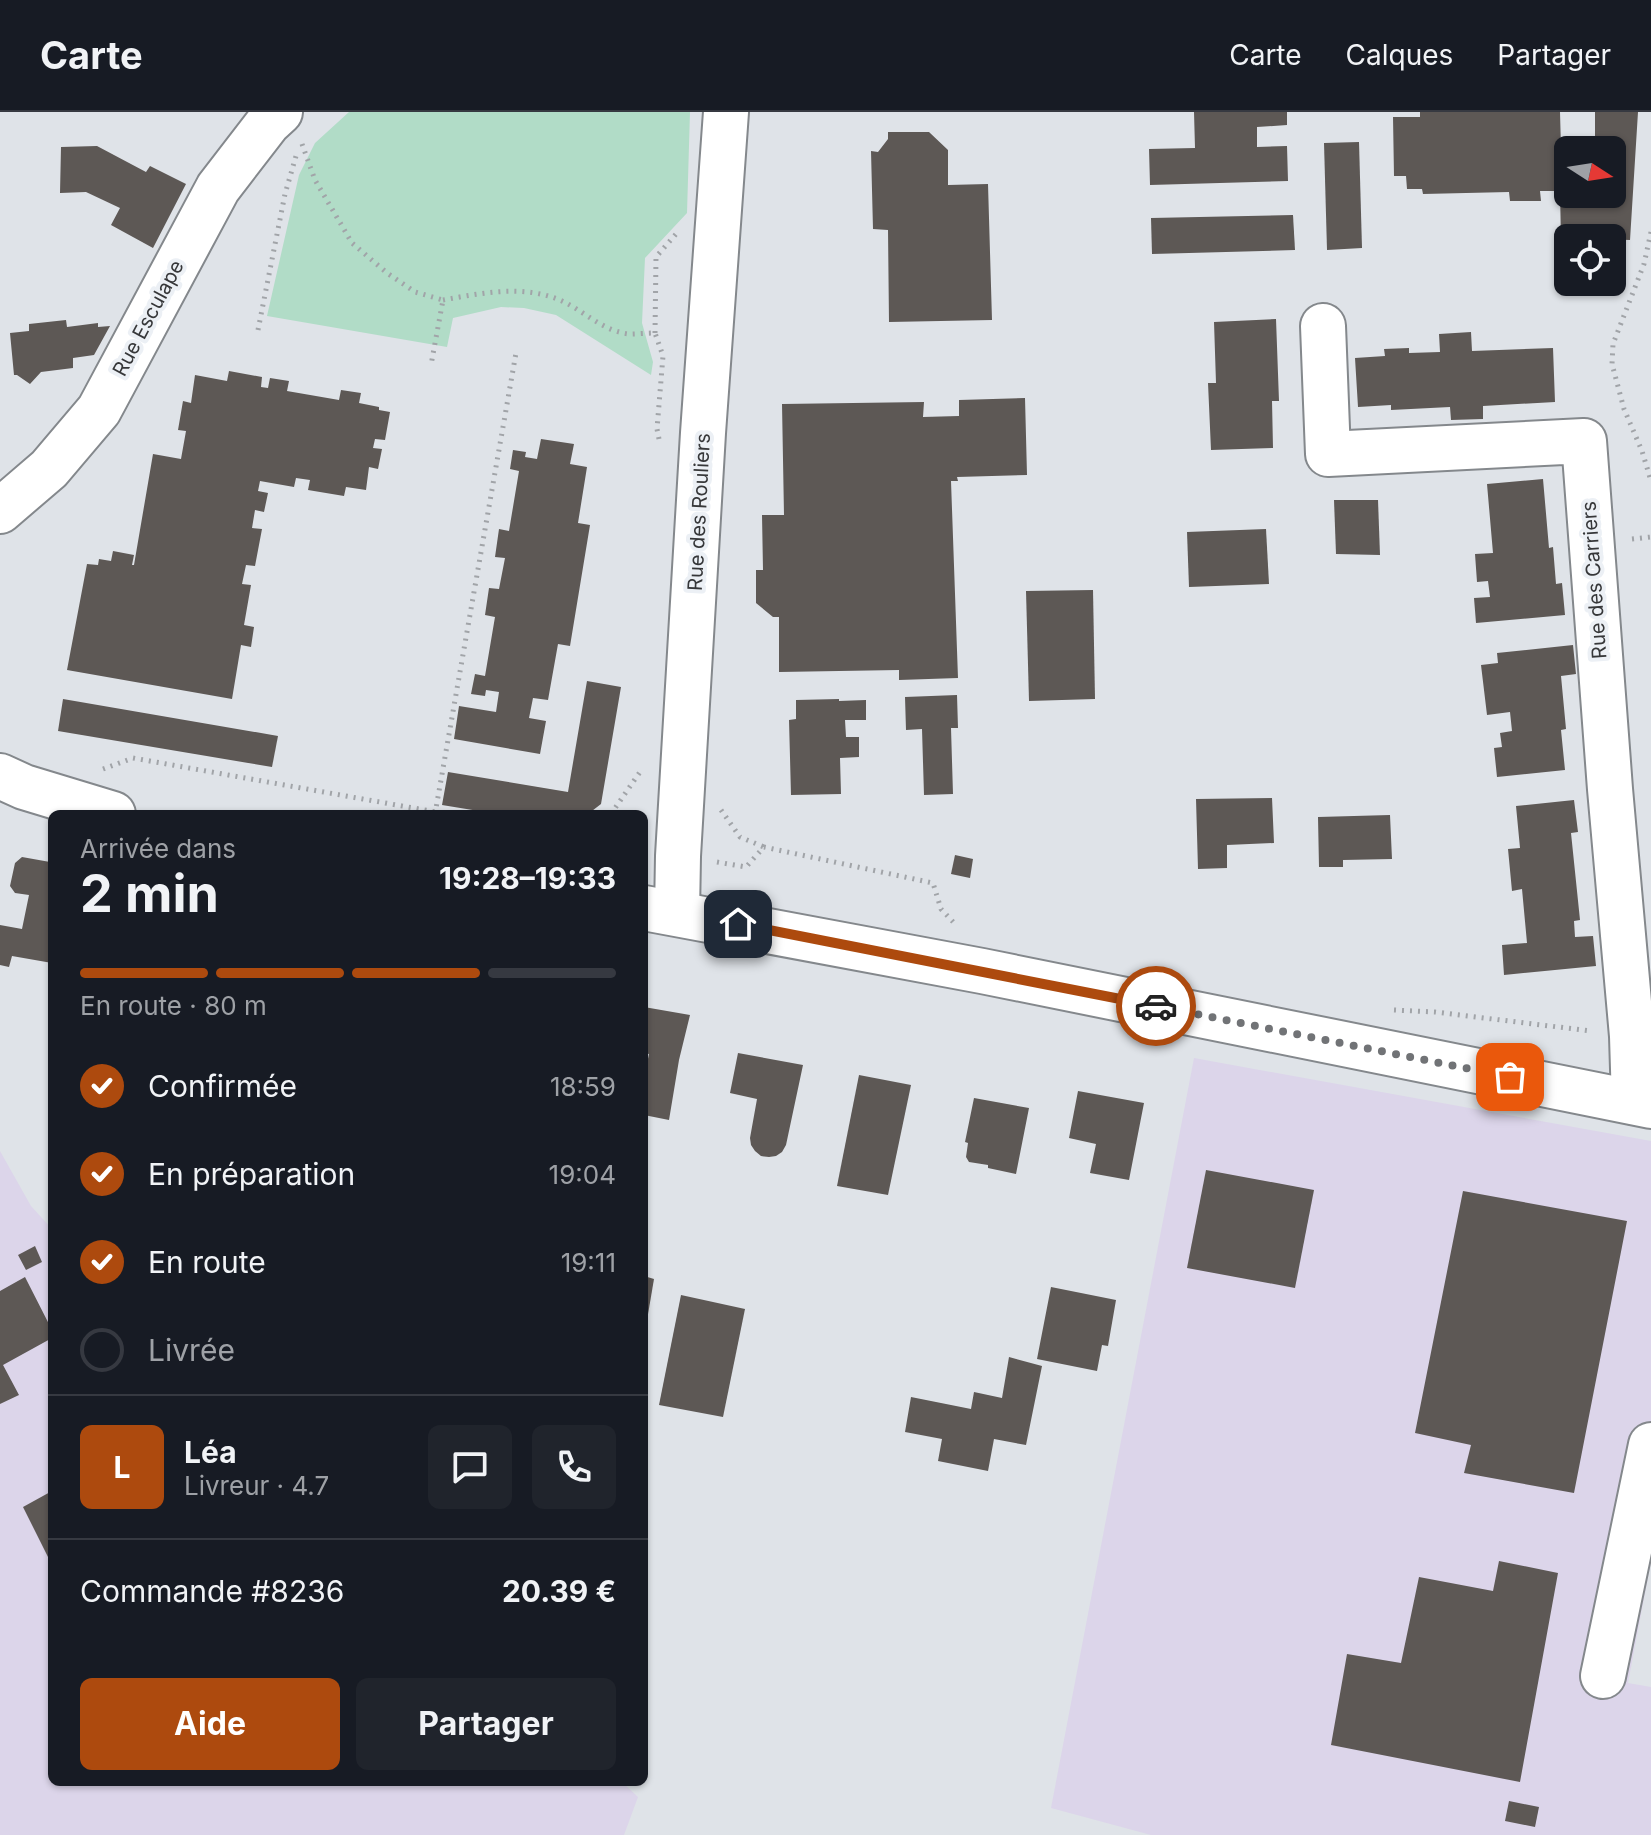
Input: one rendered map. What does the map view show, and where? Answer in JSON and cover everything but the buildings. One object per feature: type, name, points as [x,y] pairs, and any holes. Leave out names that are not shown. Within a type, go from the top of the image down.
[{"type":"street","name":"Rue des Rouliers","points":[[660,910],[678,856],[726,112]]},
{"type":"street","name":"Rue Esculape","points":[[0,511],[49,469],[99,410],[218,188],[262,116]]},
{"type":"street","name":"Rue des Carriers","points":[[1323,326],[1328,454],[1584,441],[1610,789],[1632,1036],[1642,1104]]},
{"type":"street","points":[[0,776],[24,787],[100,810]]},
{"type":"street","points":[[660,910],[982,971],[1642,1104]]},
{"type":"street","points":[[1603,1676],[1651,1445]]},
{"type":"path","points":[[258,330],[285,194],[300,139],[315,180],[352,243],[415,292],[443,300],[518,290],[542,294],[627,334],[655,333],[663,356],[657,429]]},
{"type":"path","points":[[1651,232],[1644,264],[1613,344],[1612,364],[1624,409],[1651,481]]},
{"type":"path","points":[[431,365],[443,300]]},
{"type":"path","points":[[436,810],[516,353]]},
{"type":"path","points":[[99,770],[133,758],[419,810]]},
{"type":"path","points":[[614,810],[640,770],[649,763]]},
{"type":"path","points":[[713,799],[740,837],[764,847],[933,883],[941,909],[964,933]]},
{"type":"path","points":[[678,856],[746,867],[764,847]]},
{"type":"path","points":[[1391,1010],[1435,1012],[1632,1036]]},
{"type":"shaded area","points":[[1194,1058],[1651,1141],[1651,1562],[1628,1683],[1651,1687],[1651,1835],[1151,1835],[1051,1808]]},
{"type":"shaded area","points":[[0,1151],[31,1206],[48,1225],[48,1786],[626,1786],[638,1797],[624,1835],[0,1835]]},
{"type":"green space","points":[[349,112],[690,112],[687,213],[645,258],[642,323],[653,362],[651,375],[556,315],[524,308],[501,307],[453,318],[447,347],[267,316],[299,175],[315,143]]},
{"type":"way so far","points":[[1156,1006],[1510,1077]]},
{"type":"route","points":[[738,924],[1156,1006]]}]
